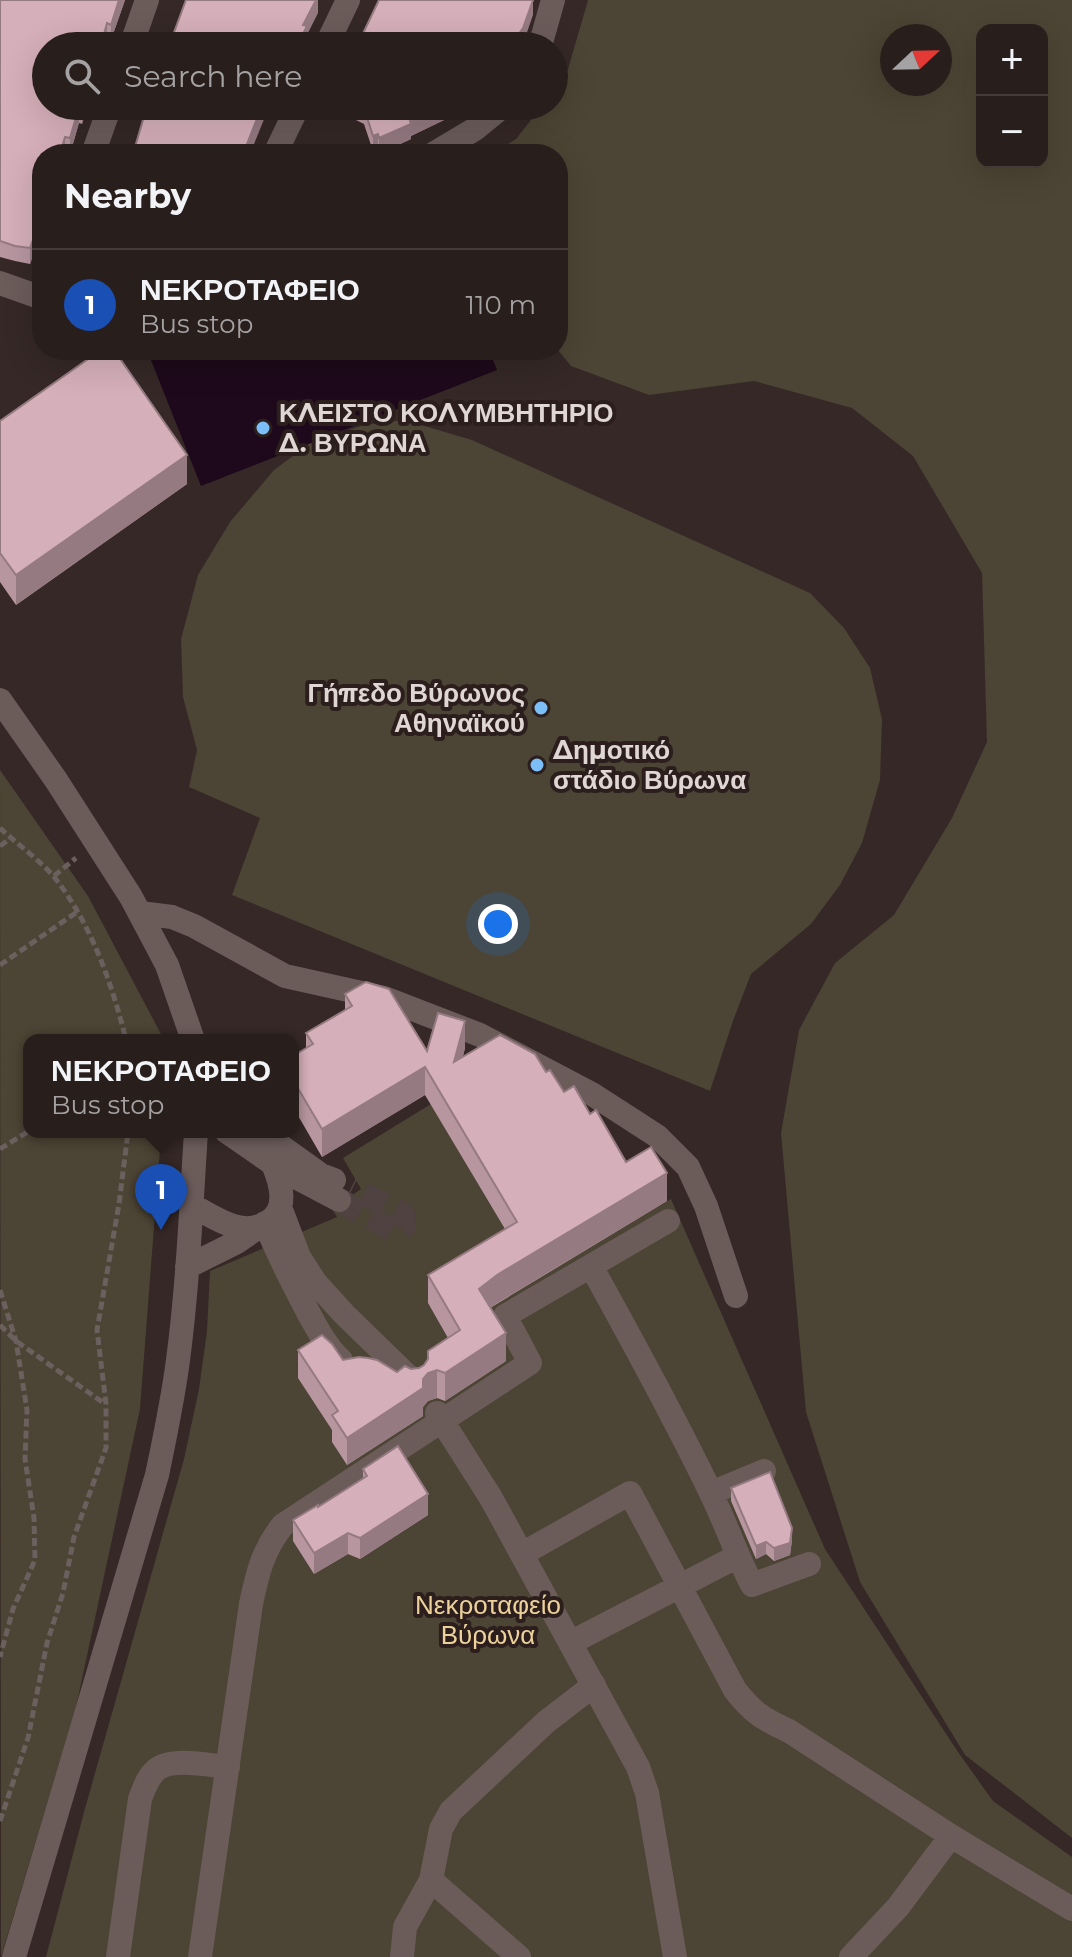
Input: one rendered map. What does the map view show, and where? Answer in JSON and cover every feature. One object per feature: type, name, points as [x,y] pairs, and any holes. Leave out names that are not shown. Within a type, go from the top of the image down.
[{"type":"street","points":[[136,32],[147,0]]},
{"type":"street","points":[[333,32],[348,0]]},
{"type":"street","points":[[544,32],[553,0]]},
{"type":"street","points":[[97,144],[105,120]]},
{"type":"street","points":[[280,144],[291,120]]},
{"type":"street","points":[[450,144],[486,120]]},
{"type":"street","points":[[0,283],[32,294]]},
{"type":"street","points":[[0,700],[56,780],[140,913],[167,965],[191,1034]]},
{"type":"street","points":[[140,913],[172,917],[194,926],[285,976],[384,998],[480,1035],[592,1094],[657,1136],[688,1167],[706,1206],[736,1296]]},
{"type":"street","points":[[14,1957],[157,1475],[178,1358],[196,1138]]},
{"type":"street","points":[[236,1138],[302,1182],[345,1194],[269,1138]]},
{"type":"street","points":[[187,1267],[237,1242],[268,1219],[282,1195],[273,1164]]},
{"type":"street","points":[[191,1205],[245,1229],[268,1219]]},
{"type":"street","points":[[268,1219],[315,1282],[376,1346],[410,1376],[345,1364],[333,1353],[283,1266],[268,1219]]},
{"type":"street","points":[[200,1957],[251,1604],[264,1554],[274,1537],[283,1525],[440,1417],[530,1363],[505,1316],[668,1221]]},
{"type":"street","points":[[591,1266],[711,1493],[752,1585],[809,1564]]},
{"type":"street","points":[[440,1417],[491,1498],[638,1767],[647,1793],[675,1957]]},
{"type":"street","points":[[711,1493],[764,1471]]},
{"type":"street","points":[[522,1554],[630,1493],[735,1690],[750,1709],[1072,1909]]},
{"type":"street","points":[[570,1643],[738,1556]]},
{"type":"street","points":[[402,1957],[405,1927],[431,1880],[441,1829],[451,1811],[546,1722],[594,1685]]},
{"type":"street","points":[[118,1957],[140,1799],[148,1779],[157,1768],[167,1764],[228,1767]]},
{"type":"street","points":[[851,1957],[898,1907],[951,1836]]},
{"type":"street","points":[[431,1880],[519,1957]]},
{"type":"path","points":[[0,828],[54,876],[88,929],[124,1034]]},
{"type":"path","points":[[0,846],[11,838]]},
{"type":"path","points":[[0,965],[77,912]]},
{"type":"path","points":[[0,1149],[23,1135]]},
{"type":"path","points":[[0,1821],[28,1738],[47,1643],[63,1593],[74,1537],[106,1448],[106,1404],[97,1330],[127,1138]]},
{"type":"path","points":[[0,1290],[16,1341],[27,1410],[25,1459],[34,1518],[35,1560],[13,1609],[0,1657]]},
{"type":"path","points":[[0,1325],[16,1341],[106,1404]]},
{"type":"green space","points":[[588,0],[1072,0],[1072,1838],[965,1755],[860,1582],[806,1412],[781,1133],[799,1030],[835,963],[894,915],[952,818],[987,742],[982,573],[913,456],[852,408],[754,381],[649,395],[571,366],[566,360],[568,144],[508,144],[531,120],[568,120],[568,69]]},
{"type":"green space","name":"Δημοτικό στάδιο Βύρωνα","points":[[404,420],[472,440],[810,593],[844,628],[870,668],[882,719],[880,780],[862,843],[840,885],[811,924],[751,974],[710,1091],[232,895],[260,818],[189,787],[197,750],[183,697],[181,639],[198,575],[230,522],[274,470],[309,444],[363,425]]},
{"type":"green space","points":[[0,770],[88,896],[161,1034],[23,1034],[23,1138],[161,1138],[140,1409],[76,1707],[1,1957]]},
{"type":"green space","name":"Νεκροταφείο Βύρωνα","points":[[431,1104],[596,1243],[671,1199],[825,1549],[993,1801],[1072,1857],[1072,1957],[46,1957],[184,1459],[199,1389],[207,1331],[210,1271],[337,1217],[332,1209],[361,1189],[343,1158]]},
{"type":"shaded area","name":"ΚΛΕΙΣΤΟ ΚΟΛΥΜΒΗΤΗΡΙΟ Δ. ΒΥΡΩΝΑ","points":[[151,360],[493,360],[497,370],[201,486]]},
{"type":"building","points":[[0,0],[119,0],[111,25],[107,23],[105,32],[32,32],[32,120],[75,120],[70,138],[65,137],[63,144],[32,144],[30,248],[0,241]]},
{"type":"building","points":[[186,0],[316,0],[303,25],[307,26],[304,32],[174,32]]},
{"type":"building","points":[[379,0],[533,0],[520,32],[364,32]]},
{"type":"building","points":[[143,120],[256,120],[247,144],[136,144]]},
{"type":"building","points":[[368,120],[412,120],[411,124],[379,138],[378,134],[373,136]]},
{"type":"building","points":[[87,360],[121,360],[187,455],[16,575],[0,553],[0,421]]},
{"type":"building","points":[[366,982],[389,989],[427,1051],[438,1013],[465,1021],[454,1062],[500,1035],[535,1054],[564,1092],[574,1086],[590,1114],[596,1110],[626,1162],[651,1147],[667,1173],[497,1275],[479,1289],[506,1333],[445,1373],[437,1370],[428,1373],[423,1379],[423,1388],[347,1438],[332,1415],[338,1411],[298,1350],[322,1335],[343,1360],[359,1357],[377,1360],[397,1372],[405,1366],[419,1368],[428,1359],[428,1351],[460,1330],[428,1275],[517,1222],[425,1067],[322,1129],[299,1090],[299,1052],[313,1044],[306,1033],[352,1006],[345,994]]},
{"type":"building","points":[[398,1446],[428,1494],[360,1538],[348,1533],[314,1553],[293,1520],[367,1476],[363,1469]]},
{"type":"building","points":[[770,1472],[792,1528],[790,1543],[774,1548],[766,1542],[756,1546],[731,1488]]},
{"type":"tunnel","points":[[339,1200],[396,1232],[404,1226],[403,1214],[351,1188]]},
{"type":"place","name":"ΚΛΕΙΣΤΟ ΚΟΛΥΜΒΗΤΗΡΙΟ Δ. ΒΥΡΩΝΑ","points":[[263,428]]},
{"type":"place","name":"Γήπεδο Βύρωνος Αθηναϊκού","points":[[541,708]]},
{"type":"place","name":"Δημοτικό στάδιο Βύρωνα","points":[[537,765]]},
{"type":"place","name":"ΝΕΚΡΟΤΑΦΕΙΟ","points":[[161,1230]]}]
